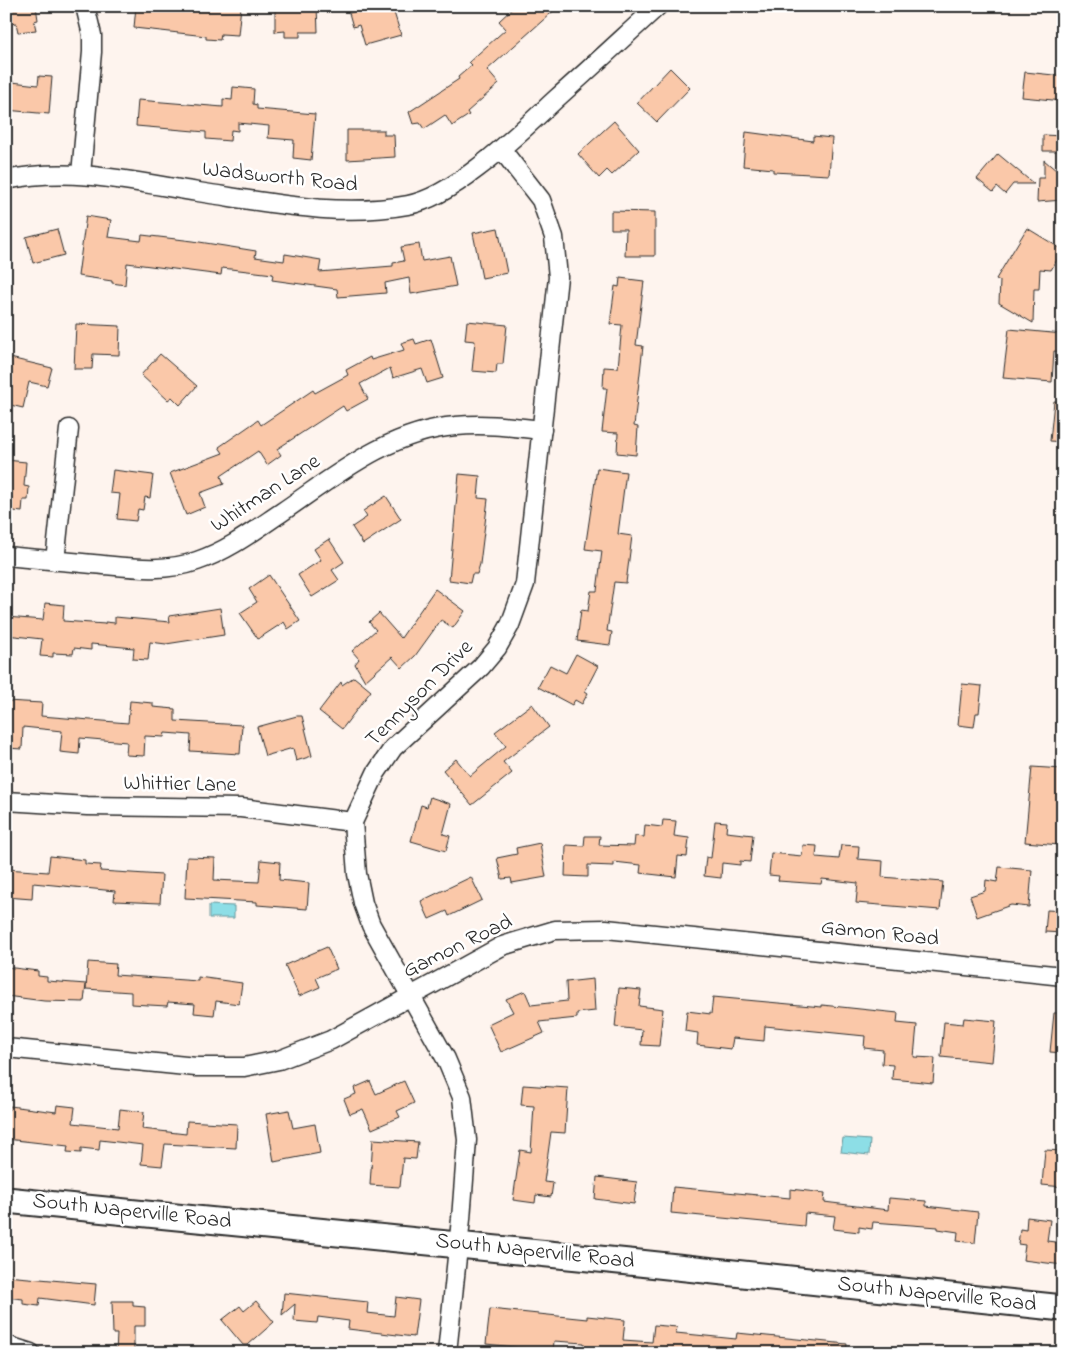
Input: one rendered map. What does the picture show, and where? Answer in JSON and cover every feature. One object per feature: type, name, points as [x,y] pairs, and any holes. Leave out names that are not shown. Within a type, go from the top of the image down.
[{"type":"main road","name":"South Naperville Road","points":[[6,1200],[1063,1308]]},
{"type":"street","points":[[81,174],[92,52],[92,35],[85,6]]},
{"type":"street","name":"Wadsworth Road","points":[[6,180],[41,174],[81,174],[312,209],[365,210],[409,206],[432,199],[502,150],[658,6]]},
{"type":"street","name":"Tennyson Drive","points":[[447,1353],[459,1245],[467,1140],[465,1113],[456,1078],[372,925],[363,902],[357,874],[353,822],[376,773],[393,748],[480,667],[497,648],[518,608],[527,572],[558,277],[556,249],[541,200],[502,150]]},
{"type":"street","name":"Whitman Lane","points":[[6,556],[142,568],[177,566],[196,561],[242,539],[357,462],[396,441],[423,432],[455,426],[481,424],[542,430]]},
{"type":"street","points":[[55,560],[69,429]]},
{"type":"street","name":"Whittier Lane","points":[[6,800],[87,806],[241,808],[353,822]]},
{"type":"street","name":"Gamon Road","points":[[6,1048],[196,1067],[244,1067],[280,1060],[314,1048],[502,946],[539,933],[571,928],[606,929],[1063,976]]},
{"type":"street","points":[[6,1345],[31,1353]]},
{"type":"water","points":[[209,905],[234,906],[234,918],[209,918]]},
{"type":"water","points":[[843,1138],[870,1140],[869,1155],[841,1152]]},
{"type":"building","points":[[6,6],[36,6],[38,20],[34,21],[36,30],[18,32],[16,23],[6,25]]},
{"type":"building","points":[[136,6],[241,6],[238,35],[221,34],[220,40],[206,39],[206,36],[134,28]]},
{"type":"building","points":[[275,6],[317,6],[318,32],[300,32],[300,37],[285,37],[285,31],[275,32]]},
{"type":"building","points":[[373,6],[392,6],[401,35],[365,45],[359,25],[353,27],[349,13]]},
{"type":"building","points":[[515,6],[559,6],[487,70],[499,84],[467,112],[469,115],[452,126],[445,115],[424,129],[420,123],[413,124],[409,112],[459,79],[458,77],[472,65],[469,62],[506,29],[499,21]]},
{"type":"building","points":[[670,68],[690,88],[657,122],[637,103]]},
{"type":"building","points":[[1025,72],[1063,76],[1063,101],[1022,97]]},
{"type":"building","points":[[39,76],[52,77],[49,114],[6,110],[6,88],[11,89],[12,82],[38,85]]},
{"type":"building","points":[[233,87],[254,89],[253,104],[257,105],[257,109],[315,114],[311,160],[293,158],[294,140],[268,138],[269,126],[238,123],[238,131],[231,130],[230,141],[206,139],[206,132],[136,126],[138,100],[223,107],[223,99],[232,100]]},
{"type":"building","points":[[614,121],[639,150],[612,175],[607,170],[599,178],[578,154]]},
{"type":"building","points":[[347,130],[384,130],[384,135],[394,135],[395,157],[347,160]]},
{"type":"building","points":[[746,132],[813,141],[813,136],[832,138],[829,175],[773,172],[773,169],[743,166]]},
{"type":"building","points":[[1043,135],[1063,136],[1063,151],[1043,151]]},
{"type":"building","points":[[998,154],[1034,184],[1013,184],[1005,194],[997,187],[993,192],[977,179]]},
{"type":"building","points":[[1044,160],[1063,176],[1063,200],[1037,202],[1038,178],[1044,178]]},
{"type":"building","points":[[611,211],[655,212],[655,256],[625,256],[626,229],[611,229]]},
{"type":"building","points":[[86,216],[111,220],[108,237],[141,241],[142,235],[193,241],[256,251],[255,257],[284,261],[285,254],[321,260],[319,272],[393,266],[393,263],[404,261],[401,247],[419,244],[422,261],[450,256],[456,286],[411,294],[409,278],[385,283],[386,293],[338,297],[337,289],[272,280],[273,274],[222,268],[221,275],[127,263],[125,285],[112,283],[112,281],[78,276]]},
{"type":"building","points":[[498,228],[507,273],[482,278],[473,233]]},
{"type":"building","points":[[1027,228],[1063,250],[1051,270],[1040,269],[1039,289],[1034,289],[1033,323],[999,303],[1000,281],[996,279]]},
{"type":"building","points":[[57,229],[64,255],[33,263],[26,237]]},
{"type":"building","points":[[620,278],[644,281],[636,345],[643,346],[634,426],[638,427],[636,455],[617,453],[618,433],[602,432],[607,388],[603,388],[604,367],[618,368],[622,325],[610,324],[615,286],[619,287]]},
{"type":"building","points":[[467,321],[507,325],[503,364],[497,364],[496,373],[472,371],[475,341],[465,340]]},
{"type":"building","points":[[76,324],[120,326],[119,355],[93,354],[92,369],[74,369]]},
{"type":"building","points":[[1009,329],[1063,334],[1063,352],[1054,351],[1052,382],[1003,378]]},
{"type":"building","points":[[414,339],[416,344],[431,339],[443,378],[427,383],[422,369],[393,378],[390,368],[360,384],[368,399],[346,411],[343,406],[277,449],[281,455],[267,465],[258,451],[221,476],[224,484],[200,493],[205,507],[186,515],[170,473],[223,453],[219,447],[258,420],[261,425],[313,390],[315,393],[348,375],[346,370],[370,357],[371,360],[404,350],[401,343]]},
{"type":"building","points":[[160,354],[197,386],[180,405],[172,397],[168,400],[141,375]]},
{"type":"building","points":[[6,357],[52,368],[47,386],[29,382],[23,408],[6,404]]},
{"type":"building","points":[[1054,401],[1063,402],[1063,442],[1050,441]]},
{"type":"building","points":[[6,460],[26,462],[24,486],[29,487],[28,500],[23,500],[22,512],[6,510]]},
{"type":"building","points":[[597,468],[626,472],[618,534],[632,536],[626,583],[614,582],[607,631],[612,632],[610,645],[577,641],[581,610],[588,611],[591,591],[597,591],[602,551],[585,549]]},
{"type":"building","points":[[113,470],[153,475],[150,498],[145,497],[143,510],[138,509],[136,521],[117,519],[120,494],[110,493]]},
{"type":"building","points":[[459,474],[480,476],[478,498],[488,499],[480,564],[477,574],[472,574],[470,583],[449,580]]},
{"type":"building","points":[[386,496],[401,519],[363,544],[352,527],[367,517],[363,511]]},
{"type":"building","points":[[329,539],[344,562],[332,570],[339,580],[312,597],[298,575],[321,560],[314,549]]},
{"type":"building","points":[[269,575],[300,621],[288,629],[284,622],[258,639],[240,613],[257,602],[249,589]]},
{"type":"building","points":[[435,589],[465,611],[453,628],[441,620],[415,656],[402,668],[392,657],[365,681],[355,664],[359,659],[352,651],[376,630],[369,622],[379,613],[401,638]]},
{"type":"building","points":[[45,603],[64,605],[63,621],[105,624],[105,622],[115,623],[115,617],[170,622],[169,616],[220,608],[224,635],[166,644],[150,642],[148,660],[133,659],[134,648],[91,644],[91,650],[74,648],[73,654],[53,653],[53,657],[40,656],[42,639],[6,635],[6,617],[43,620]]},
{"type":"building","points":[[576,654],[598,666],[585,691],[588,693],[582,704],[575,700],[572,705],[538,687],[550,665],[566,673]]},
{"type":"building","points":[[354,677],[371,691],[342,729],[319,711],[341,682],[342,685]]},
{"type":"building","points":[[962,684],[982,686],[979,713],[976,713],[974,727],[958,725]]},
{"type":"building","points":[[6,701],[42,703],[41,716],[128,723],[130,701],[153,703],[153,707],[175,709],[175,721],[242,725],[240,754],[190,751],[191,735],[165,733],[164,737],[145,736],[144,756],[126,755],[127,742],[80,738],[79,754],[60,752],[62,731],[23,727],[22,749],[6,748]]},
{"type":"building","points":[[532,704],[549,727],[503,762],[512,773],[472,805],[443,770],[456,759],[470,776],[506,746],[495,732]]},
{"type":"building","points":[[302,716],[312,756],[296,761],[293,748],[265,756],[257,727]]},
{"type":"building","points":[[1032,767],[1063,769],[1060,845],[1025,842]]},
{"type":"building","points":[[430,797],[451,804],[443,834],[450,836],[446,851],[411,841],[421,805],[427,807]]},
{"type":"building","points":[[663,820],[676,821],[674,836],[689,838],[687,857],[678,856],[676,877],[640,873],[641,865],[614,862],[614,866],[588,865],[588,877],[565,876],[566,845],[584,846],[585,836],[600,836],[599,845],[634,846],[635,836],[644,837],[645,825],[662,827]]},
{"type":"building","points":[[715,821],[727,822],[726,832],[753,835],[750,862],[740,861],[740,865],[722,863],[721,878],[704,876],[706,857],[711,858]]},
{"type":"building","points":[[540,843],[546,877],[512,883],[511,878],[502,879],[497,858],[517,854],[516,848]]},
{"type":"building","points":[[803,845],[817,846],[816,857],[839,859],[841,845],[859,846],[858,859],[883,861],[882,877],[943,882],[940,910],[856,903],[858,883],[822,879],[821,884],[778,881],[779,876],[769,875],[771,853],[802,856]]},
{"type":"building","points":[[50,856],[85,860],[85,864],[101,865],[100,871],[162,875],[160,903],[114,901],[115,891],[33,883],[32,899],[6,897],[6,869],[48,872]]},
{"type":"building","points":[[187,857],[215,858],[214,880],[259,882],[261,860],[280,862],[279,880],[309,883],[307,909],[257,905],[257,902],[185,898]]},
{"type":"building","points":[[999,867],[1032,870],[1029,907],[1011,905],[977,917],[970,896],[985,891],[986,880],[997,882]]},
{"type":"building","points":[[471,877],[482,900],[449,916],[447,911],[429,919],[421,901]]},
{"type":"building","points":[[1047,910],[1063,911],[1063,933],[1045,932]]},
{"type":"building","points":[[327,947],[337,969],[316,978],[320,987],[299,996],[285,965]]},
{"type":"building","points":[[88,962],[116,964],[115,975],[198,981],[198,977],[242,983],[239,1004],[216,1001],[214,1015],[194,1013],[195,1004],[168,1002],[167,1006],[131,1004],[131,992],[86,989]]},
{"type":"building","points":[[6,967],[38,971],[38,976],[47,977],[47,981],[86,984],[84,1002],[44,1001],[6,996]]},
{"type":"building","points":[[593,979],[595,1011],[577,1013],[577,1018],[539,1022],[544,1033],[501,1052],[488,1024],[513,1012],[506,999],[525,991],[531,1005],[567,1001],[566,982]]},
{"type":"building","points":[[619,988],[641,990],[639,1006],[663,1009],[659,1046],[641,1045],[642,1030],[615,1027]]},
{"type":"building","points":[[713,997],[898,1013],[897,1023],[917,1025],[914,1057],[935,1058],[933,1083],[892,1079],[893,1065],[882,1064],[883,1050],[864,1048],[865,1036],[765,1026],[764,1041],[733,1038],[731,1049],[697,1045],[698,1033],[685,1031],[687,1011],[711,1014]]},
{"type":"building","points":[[1054,1013],[1063,1013],[1063,1053],[1050,1052]]},
{"type":"building","points":[[964,1018],[996,1021],[992,1062],[941,1057],[944,1022],[963,1024]]},
{"type":"building","points":[[370,1081],[376,1094],[404,1081],[414,1103],[397,1111],[400,1117],[372,1129],[363,1109],[350,1114],[344,1099],[356,1094],[354,1088]]},
{"type":"building","points":[[523,1085],[568,1088],[565,1133],[551,1132],[544,1182],[553,1183],[551,1197],[536,1195],[535,1203],[513,1200],[520,1150],[531,1152],[534,1106],[521,1105]]},
{"type":"building","points":[[57,1105],[75,1107],[73,1123],[118,1128],[120,1109],[144,1112],[142,1129],[186,1134],[187,1121],[237,1124],[236,1148],[165,1144],[162,1166],[141,1164],[143,1145],[100,1140],[99,1150],[81,1148],[81,1153],[67,1152],[68,1146],[6,1139],[6,1110],[9,1110],[10,1106],[56,1112]]},
{"type":"building","points":[[289,1110],[293,1128],[315,1124],[320,1153],[274,1162],[266,1114]]},
{"type":"building","points":[[373,1139],[418,1142],[416,1159],[403,1158],[400,1187],[370,1185]]},
{"type":"building","points":[[1045,1150],[1063,1151],[1063,1187],[1042,1185]]},
{"type":"building","points":[[597,1177],[637,1182],[634,1204],[595,1199]]},
{"type":"building","points":[[673,1187],[790,1198],[790,1189],[825,1193],[824,1202],[888,1210],[889,1198],[926,1201],[926,1206],[978,1212],[975,1243],[957,1241],[958,1232],[938,1229],[938,1227],[873,1222],[872,1229],[859,1227],[859,1232],[833,1229],[835,1216],[805,1213],[804,1226],[671,1213]]},
{"type":"building","points":[[1027,1217],[1050,1220],[1047,1241],[1063,1243],[1063,1265],[1023,1260],[1025,1245],[1018,1244],[1020,1229],[1026,1230]]},
{"type":"building","points":[[6,1276],[96,1284],[94,1305],[40,1298],[39,1306],[23,1304],[23,1299],[6,1297]]},
{"type":"building","points":[[284,1293],[368,1302],[367,1313],[394,1316],[396,1297],[419,1300],[414,1337],[348,1329],[349,1321],[318,1317],[317,1323],[294,1321],[295,1304],[282,1315]]},
{"type":"building","points":[[112,1301],[133,1301],[133,1306],[145,1307],[145,1326],[134,1326],[134,1353],[116,1353],[117,1334],[113,1334]]},
{"type":"building","points":[[256,1301],[274,1322],[248,1345],[243,1345],[222,1320],[240,1306],[244,1311]]},
{"type":"building","points":[[490,1309],[587,1319],[587,1316],[625,1320],[623,1340],[652,1342],[654,1325],[677,1327],[676,1333],[736,1339],[737,1333],[847,1344],[846,1353],[583,1353],[584,1343],[554,1341],[553,1352],[486,1344]]}]
